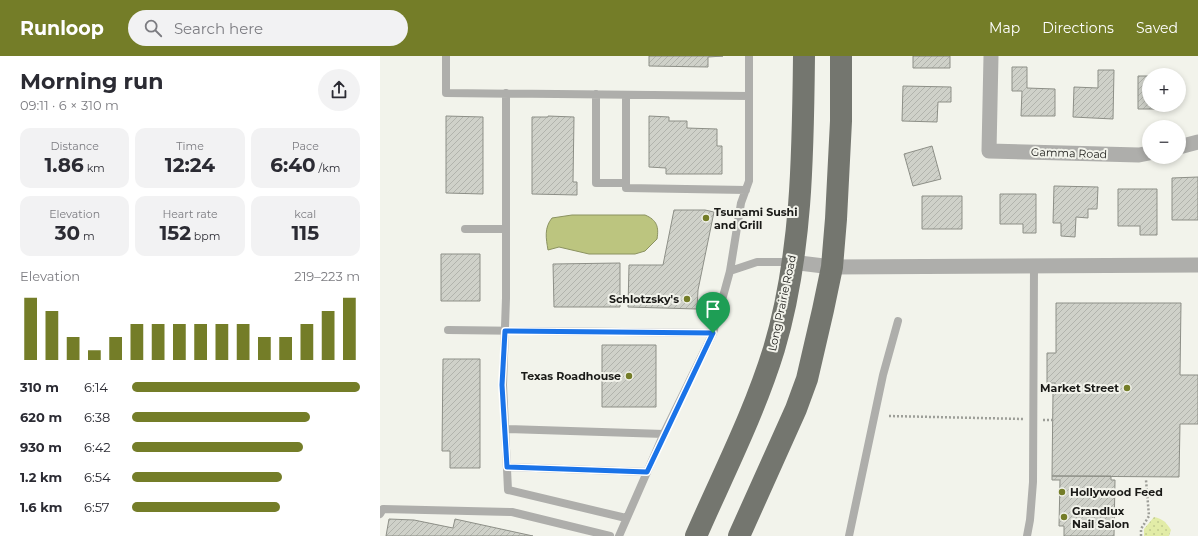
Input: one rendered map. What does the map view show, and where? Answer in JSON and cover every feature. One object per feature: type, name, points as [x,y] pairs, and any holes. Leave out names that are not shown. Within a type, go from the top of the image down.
[{"type":"main road","name":"Long Prairie Road","points":[[696,536],[759,393],[774,348],[786,299],[799,206],[803,140],[804,56]]},
{"type":"main road","points":[[739,536],[796,409],[807,378],[832,267],[840,129],[841,56]]},
{"type":"street","name":"Gamma Road","points":[[991,56],[988,151],[1142,154]]},
{"type":"street","points":[[1186,145],[1198,142]]},
{"type":"street","points":[[792,262],[832,267],[1198,265]]},
{"type":"lane","points":[[446,56],[446,92],[749,96]]},
{"type":"lane","points":[[619,536],[664,434],[713,333],[730,271],[741,203],[749,181],[749,56]]},
{"type":"lane","points":[[506,93],[505,331],[502,385],[508,490],[626,518]]},
{"type":"lane","points":[[596,94],[596,183],[626,183]]},
{"type":"lane","points":[[626,95],[626,188],[746,190]]},
{"type":"lane","points":[[465,228],[505,229]]},
{"type":"lane","points":[[730,271],[757,262],[792,262]]},
{"type":"lane","points":[[1026,536],[1030,520],[1033,482],[1034,266]]},
{"type":"lane","points":[[850,536],[883,375],[898,321]]},
{"type":"lane","points":[[448,330],[713,333]]},
{"type":"lane","points":[[505,429],[664,434]]},
{"type":"lane","points":[[507,467],[647,472]]},
{"type":"lane","points":[[380,514],[382,509],[512,512],[610,536]]},
{"type":"path","points":[[889,416],[1053,420]]},
{"type":"path","points":[[1141,536],[1141,529],[1149,516],[1146,480]]},
{"type":"shaded area","points":[[572,215],[645,215],[652,219],[656,224],[658,231],[657,239],[645,251],[635,254],[589,254],[559,247],[548,250],[546,237],[549,222],[552,218]]},
{"type":"shaded area","points":[[1154,517],[1164,521],[1168,525],[1171,530],[1169,536],[1144,536],[1144,529]]},
{"type":"building","points":[[649,56],[723,56],[708,57],[708,67],[649,66]]},
{"type":"building","points":[[913,56],[950,56],[950,68],[913,68]]},
{"type":"building","points":[[1012,67],[1027,67],[1027,88],[1055,89],[1055,116],[1021,116],[1022,91],[1012,91]]},
{"type":"building","points":[[1098,70],[1114,70],[1113,119],[1073,117],[1074,87],[1098,88]]},
{"type":"building","points":[[1138,76],[1142,76],[1142,109],[1138,109]]},
{"type":"building","points":[[903,86],[951,87],[951,102],[938,102],[937,122],[902,121]]},
{"type":"building","points":[[446,116],[483,117],[483,194],[446,193]]},
{"type":"building","points":[[649,116],[669,117],[669,121],[687,121],[687,128],[717,129],[717,146],[722,146],[722,174],[666,174],[666,168],[649,167]]},
{"type":"building","points":[[532,117],[574,117],[573,182],[577,182],[577,195],[532,194]]},
{"type":"building","points":[[932,146],[941,179],[913,186],[904,154]]},
{"type":"building","points":[[1198,177],[1198,220],[1172,220],[1172,178]]},
{"type":"building","points":[[1054,186],[1098,187],[1097,209],[1088,209],[1088,218],[1076,217],[1075,237],[1061,236],[1061,223],[1053,223]]},
{"type":"building","points":[[1118,189],[1157,189],[1157,235],[1140,235],[1140,226],[1118,226]]},
{"type":"building","points":[[1000,194],[1036,194],[1036,233],[1023,233],[1023,224],[1000,224]]},
{"type":"building","points":[[922,196],[962,196],[962,229],[922,229]]},
{"type":"building","points":[[674,210],[705,210],[714,212],[698,290],[697,309],[628,307],[629,265],[663,265]]},
{"type":"building","points":[[441,254],[480,254],[480,301],[441,301]]},
{"type":"building","points":[[620,263],[620,307],[554,307],[553,264]]},
{"type":"building","name":"Market Street","points":[[1056,303],[1181,303],[1180,375],[1198,375],[1198,424],[1180,424],[1179,477],[1052,476],[1053,392],[1055,392],[1055,383],[1047,383],[1047,353],[1056,353]]},
{"type":"building","name":"Texas Roadhouse","points":[[602,345],[656,345],[656,407],[602,407]]},
{"type":"building","points":[[443,359],[480,359],[480,468],[450,468],[450,451],[442,451]]},
{"type":"building","points":[[1052,476],[1111,476],[1111,480],[1115,480],[1114,536],[1064,536],[1064,526],[1059,526],[1060,480],[1052,480]]},
{"type":"building","points":[[389,519],[414,520],[453,528],[455,519],[533,536],[386,536]]},
{"type":"place","name":"Tsunami Sushi and Grill","points":[[706,218]]},
{"type":"place","name":"Schlotzsky's","points":[[687,299]]},
{"type":"place","name":"Texas Roadhouse","points":[[629,376]]},
{"type":"place","name":"Market Street","points":[[1127,388]]},
{"type":"place","name":"Hollywood Feed","points":[[1062,492]]},
{"type":"place","name":"Grandlux Nail Salon","points":[[1064,517]]},
{"type":"route","points":[[505,331],[713,333],[647,472],[507,467],[502,385],[505,331]]}]
